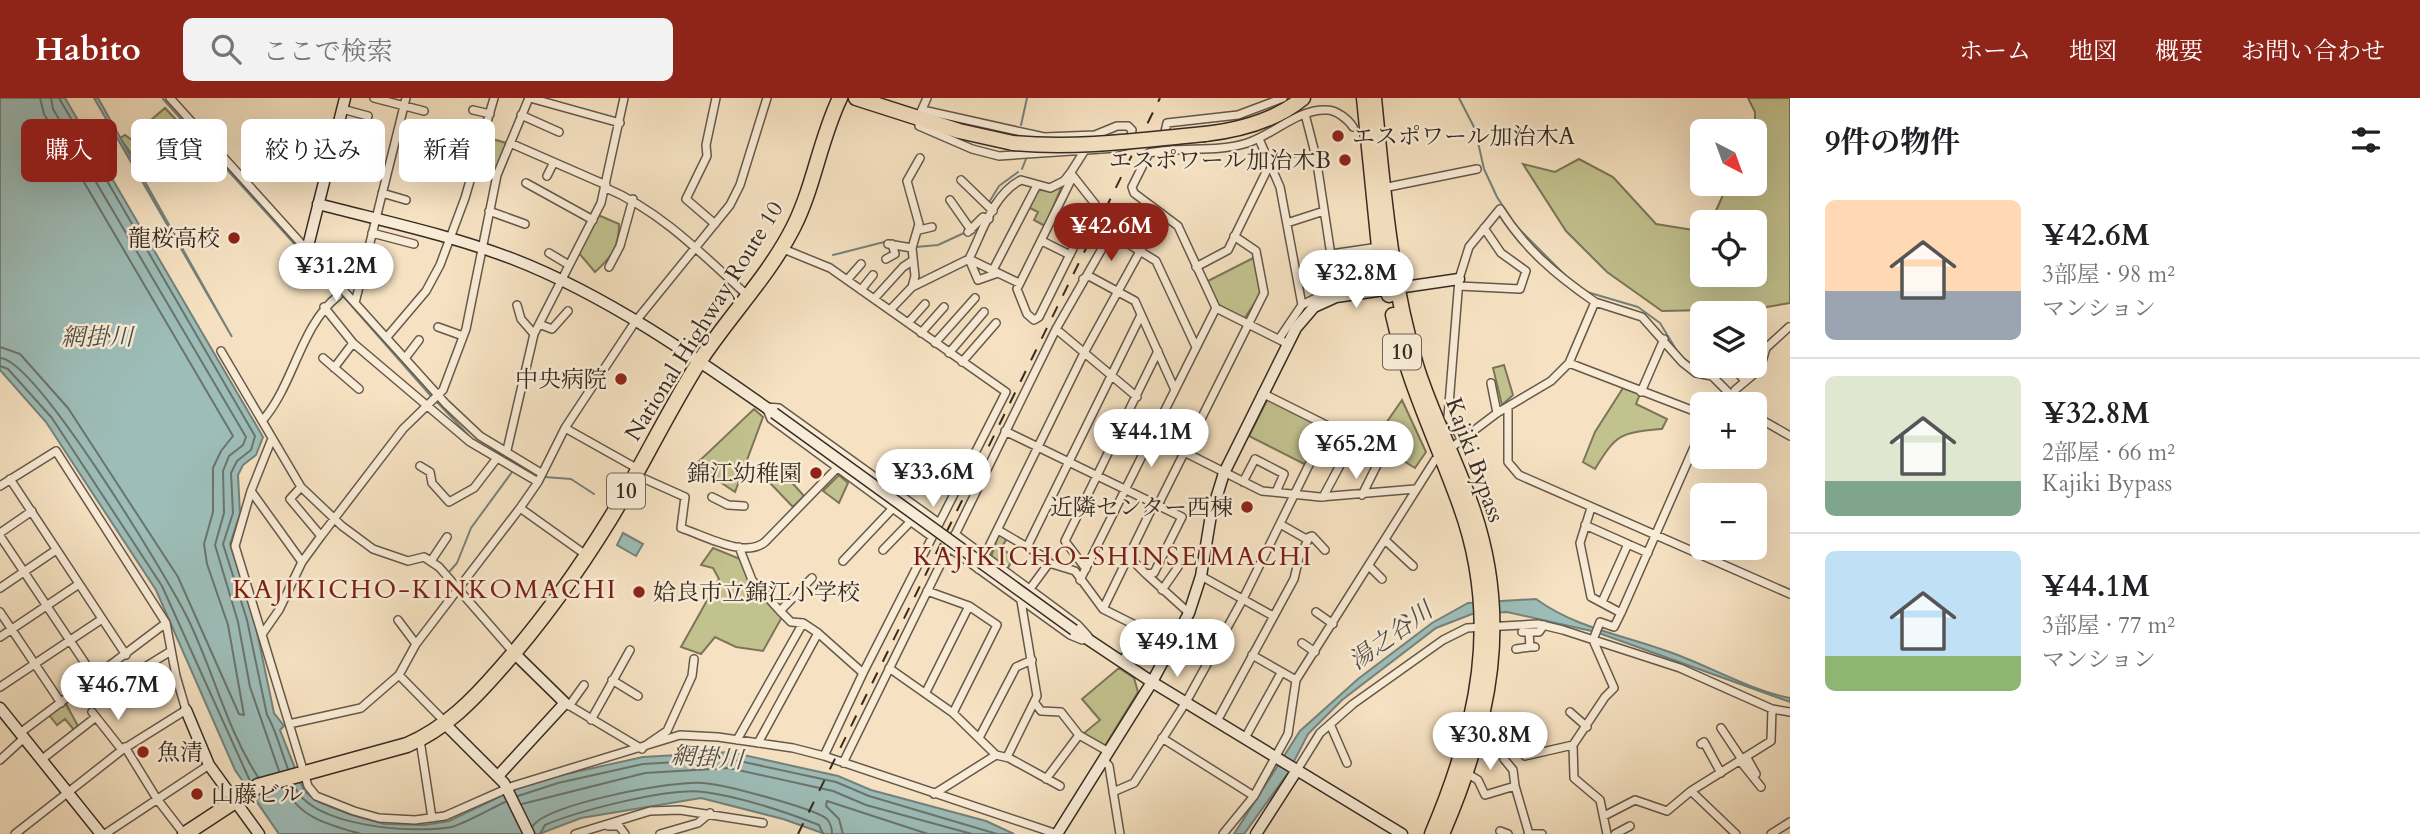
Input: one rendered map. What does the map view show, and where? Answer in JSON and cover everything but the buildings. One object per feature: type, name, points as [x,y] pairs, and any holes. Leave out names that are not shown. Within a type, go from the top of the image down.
[{"type":"highway","name":"National Highway Route 10","points":[[185,834],[237,797],[278,779],[420,739],[445,724],[514,653],[586,555],[700,361],[781,248],[805,198],[840,98]]},
{"type":"highway","points":[[856,98],[970,134],[1013,143],[1084,145],[1205,134],[1248,127],[1266,120],[1303,98]]},
{"type":"highway","name":"Kajiki Bypass","points":[[1364,98],[1373,248],[1392,290],[1445,452],[1479,530],[1487,623],[1485,712],[1468,774],[1442,834]]},
{"type":"highway","name":"Kajiki Bypass","points":[[1374,98],[1392,290]]},
{"type":"highway","name":"Kajiki Bypass","points":[[1432,834],[1459,769],[1469,735],[1482,668],[1487,623]]},
{"type":"street","points":[[170,98],[187,125],[480,436],[541,472]]},
{"type":"street","points":[[374,98],[405,102],[424,111]]},
{"type":"street","points":[[387,337],[426,292],[451,240],[494,98]]},
{"type":"street","points":[[262,633],[279,610],[302,562],[333,519],[403,429],[440,395],[454,368],[497,175],[530,98],[620,123]]},
{"type":"street","points":[[507,450],[534,334],[593,220],[606,187],[624,98]]},
{"type":"street","points":[[715,224],[686,199],[707,156],[706,145],[716,98]]},
{"type":"street","points":[[289,724],[361,708],[399,675],[416,644],[538,482],[565,428],[635,322],[730,205],[740,185],[767,98]]},
{"type":"street","points":[[919,117],[927,111],[944,117],[1010,127],[1044,136],[1096,135],[1117,126],[1128,126],[1132,130],[1129,145],[999,156],[972,149],[919,127],[919,117],[928,98]]},
{"type":"street","points":[[1161,151],[1167,123],[1238,115],[1283,98]]},
{"type":"street","points":[[355,303],[405,102]]},
{"type":"street","points":[[307,250],[344,104],[368,116]]},
{"type":"street","points":[[473,110],[489,114]]},
{"type":"street","points":[[1283,342],[1216,308],[1178,226],[1134,193],[1132,187],[1149,153],[1242,145],[1259,139],[1305,114],[1331,110],[1353,127]]},
{"type":"street","points":[[1305,114],[1316,157],[1336,288]]},
{"type":"street","points":[[521,115],[559,132]]},
{"type":"street","points":[[1259,139],[1280,187],[1302,305]]},
{"type":"street","points":[[510,143],[633,199],[696,248],[748,297]]},
{"type":"street","points":[[1072,174],[1095,204],[1039,317],[1034,320],[1027,314],[1017,289],[1042,241],[1072,174],[1084,150]]},
{"type":"street","points":[[1269,166],[1316,157]]},
{"type":"street","points":[[912,287],[915,276],[912,248],[919,230],[907,181],[920,158]]},
{"type":"street","points":[[547,176],[553,164]]},
{"type":"street","points":[[1196,267],[1228,250],[1269,166]]},
{"type":"street","points":[[1382,188],[1478,169]]},
{"type":"street","points":[[890,310],[912,287],[969,260],[993,211],[1013,184],[1028,181],[1036,187],[1050,188],[1072,174]]},
{"type":"street","points":[[961,180],[993,211]]},
{"type":"street","points":[[526,183],[593,220]]},
{"type":"street","points":[[969,260],[978,280],[996,272],[1036,187]]},
{"type":"street","points":[[382,193],[406,200]]},
{"type":"street","points":[[609,267],[620,246],[633,199]]},
{"type":"street","points":[[950,200],[969,232],[983,217],[989,219]]},
{"type":"street","points":[[318,204],[482,249],[561,281],[635,322],[700,361],[770,410],[1096,645],[1402,834]]},
{"type":"street","points":[[1461,438],[1448,416],[1459,282],[1469,247],[1500,209],[1520,241],[1558,276],[1595,302],[1642,317],[1682,362],[1696,373],[1713,376],[1730,392]]},
{"type":"street","points":[[489,211],[524,224]]},
{"type":"street","points":[[1287,223],[1324,211]]},
{"type":"street","points":[[978,569],[1084,354],[1161,214]]},
{"type":"street","points":[[919,230],[932,227]]},
{"type":"street","points":[[1283,342],[1307,313],[1323,302],[1459,282],[1520,289],[1526,271],[1502,253],[1484,228]]},
{"type":"street","points":[[372,233],[414,244]]},
{"type":"street","points":[[843,763],[1056,329],[1082,279],[1095,265],[1107,240],[1114,235],[1156,261],[1196,347]]},
{"type":"street","points":[[1103,609],[1264,293],[1255,251],[1234,236]]},
{"type":"street","points":[[1042,241],[1070,255]]},
{"type":"street","points":[[886,259],[895,254],[890,244],[912,248]]},
{"type":"street","points":[[781,248],[817,262],[847,280],[1006,393],[863,673],[824,756]]},
{"type":"street","points":[[271,441],[251,491],[235,546],[310,792],[344,808],[393,820],[432,818],[455,813],[509,789],[680,736],[737,740],[824,756],[1057,834],[1152,682],[1189,613],[1201,576],[1211,515],[1224,473],[1302,305],[1336,288],[1367,284],[1372,279],[1373,248],[1331,254]]},
{"type":"street","points":[[549,253],[569,265]]},
{"type":"street","points":[[969,260],[1019,283]]},
{"type":"street","points":[[874,299],[902,267],[912,261]]},
{"type":"street","points":[[330,275],[343,262]]},
{"type":"street","points":[[365,264],[387,270]]},
{"type":"street","points":[[847,280],[861,264]]},
{"type":"street","points":[[861,290],[873,275]]},
{"type":"street","points":[[1082,279],[1089,276],[1135,301],[1175,390]]},
{"type":"street","points":[[262,421],[279,397],[324,307],[338,296]]},
{"type":"street","points":[[935,343],[975,298]]},
{"type":"street","points":[[1223,834],[1254,796],[1288,734],[1296,680],[1415,489],[1445,452],[1461,438],[1551,381],[1569,363],[1595,302]]},
{"type":"street","points":[[908,323],[925,304]]},
{"type":"street","points":[[517,305],[521,318],[534,334]]},
{"type":"street","points":[[324,307],[353,343],[470,442],[538,482]]},
{"type":"street","points":[[921,333],[944,307]]},
{"type":"street","points":[[1080,580],[1216,308]]},
{"type":"street","points":[[539,324],[552,329],[568,311]]},
{"type":"street","points":[[949,353],[984,312]]},
{"type":"street","points":[[1027,547],[1142,315]]},
{"type":"street","points":[[962,362],[996,323]]},
{"type":"street","points":[[438,327],[463,336]]},
{"type":"street","points":[[1732,392],[1760,369],[1766,348],[1789,327]]},
{"type":"street","points":[[1056,329],[1137,397]]},
{"type":"street","points":[[1641,392],[1664,339]]},
{"type":"street","points":[[406,357],[419,341]]},
{"type":"street","points":[[334,368],[353,343]]},
{"type":"street","points":[[221,351],[271,441],[301,487],[333,519],[373,549],[408,561],[424,557],[431,561],[459,587],[514,653],[567,704],[642,749]]},
{"type":"street","points":[[1086,569],[1065,541],[1158,351]]},
{"type":"street","points":[[323,358],[359,389]]},
{"type":"street","points":[[1569,363],[1690,410]]},
{"type":"street","points":[[1491,383],[1497,413]]},
{"type":"street","points":[[1262,393],[1383,453],[1362,495]]},
{"type":"street","points":[[1508,407],[1508,462],[1519,475],[1790,594]]},
{"type":"street","points":[[770,410],[779,408],[939,523]]},
{"type":"street","points":[[770,410],[771,419],[932,537]]},
{"type":"street","points":[[1767,423],[1790,436]]},
{"type":"street","points":[[1112,792],[1125,789],[1134,783],[1186,702],[1243,599],[1328,426]]},
{"type":"street","points":[[565,428],[637,472],[685,497],[681,528],[739,547],[761,545],[838,468],[846,456]]},
{"type":"street","points":[[1005,431],[1182,517],[1154,573],[1146,574]]},
{"type":"street","points":[[1152,436],[1262,491],[1323,497],[1415,489]]},
{"type":"street","points":[[1323,497],[1354,439]]},
{"type":"street","points":[[0,486],[56,451],[166,623],[186,710],[209,765],[237,797],[259,834]]},
{"type":"street","points":[[1525,756],[1573,745],[1614,688],[1593,640],[1600,622],[1615,627],[1690,457]]},
{"type":"street","points":[[420,466],[430,472],[432,484],[449,502],[474,488],[497,458]]},
{"type":"street","points":[[1243,482],[1255,459],[1284,474],[1276,492]]},
{"type":"street","points":[[10,479],[125,655]]},
{"type":"street","points":[[301,487],[290,499],[321,537]]},
{"type":"street","points":[[251,491],[302,562]]},
{"type":"street","points":[[712,497],[728,505],[744,506]]},
{"type":"street","points":[[520,508],[586,555]]},
{"type":"street","points":[[843,561],[893,508]]},
{"type":"street","points":[[1591,508],[1580,543],[1591,597],[1621,613]]},
{"type":"street","points":[[883,550],[912,521],[920,509]]},
{"type":"street","points":[[32,511],[0,534],[22,573],[95,678]]},
{"type":"street","points":[[1280,524],[1307,538],[1312,536],[1325,550]]},
{"type":"street","points":[[1585,525],[1648,553]]},
{"type":"street","points":[[998,530],[1046,558],[1049,563],[1075,571],[1103,609],[1141,628],[1122,662]]},
{"type":"street","points":[[955,534],[1078,625],[1096,645]]},
{"type":"street","points":[[431,561],[447,537]]},
{"type":"street","points":[[1217,721],[1294,579],[1307,538]]},
{"type":"street","points":[[1385,540],[1413,566]]},
{"type":"street","points":[[1602,602],[1628,544]]},
{"type":"street","points":[[739,547],[752,580],[779,611],[792,622],[803,623],[818,633],[863,673]]},
{"type":"street","points":[[948,548],[1070,635],[1096,645]]},
{"type":"street","points":[[0,588],[56,550]]},
{"type":"street","points":[[1129,557],[1189,613]]},
{"type":"street","points":[[1007,757],[1035,703],[1032,660],[1021,601],[1049,563]]},
{"type":"street","points":[[1162,590],[1178,566]]},
{"type":"street","points":[[1369,566],[1382,579]]},
{"type":"street","points":[[1201,576],[1273,615]]},
{"type":"street","points":[[779,611],[812,578]]},
{"type":"street","points":[[0,637],[79,584]]},
{"type":"street","points":[[928,591],[970,606],[997,625],[953,713]]},
{"type":"street","points":[[926,692],[970,606]]},
{"type":"street","points":[[0,612],[61,704]]},
{"type":"street","points":[[1316,612],[1333,624]]},
{"type":"street","points":[[0,687],[102,620]]},
{"type":"street","points":[[398,620],[416,644]]},
{"type":"street","points":[[0,760],[22,736],[166,623]]},
{"type":"street","points":[[737,740],[803,623]]},
{"type":"street","points":[[1256,834],[1313,742],[1330,724],[1353,704],[1443,640],[1467,628],[1487,623],[1544,625],[1680,668],[1772,709],[1790,712]]},
{"type":"street","points":[[1516,649],[1533,647],[1526,632],[1539,632],[1544,625]]},
{"type":"street","points":[[758,743],[818,633]]},
{"type":"street","points":[[1302,643],[1315,652]]},
{"type":"street","points":[[591,720],[631,650]]},
{"type":"street","points":[[137,673],[171,651]]},
{"type":"street","points":[[1252,655],[1296,680]]},
{"type":"street","points":[[642,749],[651,739],[667,732],[678,700],[692,676],[694,659]]},
{"type":"street","points":[[979,738],[1016,667],[1032,660]]},
{"type":"street","points":[[889,668],[953,713],[996,755],[1007,757],[1060,786]]},
{"type":"street","points":[[1245,738],[1281,673]]},
{"type":"street","points":[[399,675],[509,789],[529,834]]},
{"type":"street","points":[[612,680],[638,696]]},
{"type":"street","points":[[498,776],[584,685]]},
{"type":"street","points":[[1035,703],[1041,711],[1061,712],[1079,735],[1107,756],[1119,834]]},
{"type":"street","points":[[0,708],[103,834],[209,765]]},
{"type":"street","points":[[1604,816],[1635,800],[1667,811],[1691,791],[1771,741],[1772,709]]},
{"type":"street","points":[[15,834],[123,748],[186,710]]},
{"type":"street","points":[[1570,712],[1587,727]]},
{"type":"street","points":[[41,760],[94,715],[123,748],[157,799],[185,834]]},
{"type":"street","points":[[1330,724],[1347,763]]},
{"type":"street","points":[[1721,728],[1761,787]]},
{"type":"street","points":[[1046,779],[1079,735]]},
{"type":"street","points":[[1162,738],[1254,796]]},
{"type":"street","points":[[420,739],[432,818]]},
{"type":"street","points":[[1701,744],[1704,742],[1721,773]]},
{"type":"street","points":[[1573,745],[1574,778],[1600,800],[1607,834]]},
{"type":"street","points":[[934,794],[996,755]]},
{"type":"street","points":[[1504,759],[1513,770],[1528,834],[1542,834]]},
{"type":"street","points":[[1744,760],[1756,774]]},
{"type":"street","points":[[1468,774],[1478,779],[1485,796],[1516,786]]},
{"type":"street","points":[[1691,791],[1736,834]]},
{"type":"street","points":[[575,834],[650,811],[710,813],[763,824]]},
{"type":"street","points":[[660,834],[698,823],[710,813]]},
{"type":"street","points":[[1771,834],[1790,822]]},
{"type":"street","points":[[601,826],[619,826],[625,834]]},
{"type":"street","points":[[1615,834],[1630,826]]},
{"type":"green space","points":[[1748,98],[1790,98],[1790,303],[1767,307],[1767,301],[1690,301],[1690,310],[1662,311],[1607,272],[1566,231],[1523,164],[1555,172],[1579,159],[1613,177],[1656,224],[1690,230],[1690,287],[1767,287],[1767,210],[1716,210],[1723,196],[1768,196],[1768,119],[1755,119],[1755,112]]},
{"type":"green space","points":[[165,108],[175,119],[152,119]]},
{"type":"green space","points":[[125,135],[131,140],[131,153],[120,138]]},
{"type":"green space","points":[[495,140],[506,143],[497,175],[495,174]]},
{"type":"green space","points":[[1062,186],[1045,226],[1034,220],[1038,212],[1028,207],[1038,189],[1051,192]]},
{"type":"green space","points":[[598,215],[619,224],[619,232],[613,251],[595,272],[578,252]]},
{"type":"green space","points":[[1255,257],[1262,292],[1244,319],[1218,306],[1206,282]]},
{"type":"green space","points":[[1504,365],[1513,395],[1502,405],[1493,368]]},
{"type":"green space","points":[[1623,388],[1640,394],[1636,404],[1667,419],[1662,429],[1621,437],[1609,448],[1595,469],[1583,462],[1595,432]]},
{"type":"green space","points":[[1268,398],[1323,426],[1306,465],[1249,436]]},
{"type":"green space","points":[[1402,400],[1426,452],[1415,468],[1373,442]]},
{"type":"green space","points":[[754,409],[763,417],[735,492],[695,465]]},
{"type":"green space","points":[[778,467],[804,496],[793,507],[770,483]]},
{"type":"green space","points":[[839,475],[848,483],[839,503],[823,491]]},
{"type":"green space","points":[[998,536],[1007,538],[1001,549],[1014,556],[1008,568],[991,557]]},
{"type":"green space","points":[[713,548],[745,561],[748,580],[782,617],[763,651],[736,647],[715,637],[701,654],[681,647],[719,579],[713,568],[701,565]]},
{"type":"green space","points":[[1119,668],[1134,678],[1138,692],[1105,746],[1083,734],[1100,720],[1082,699]]},
{"type":"green space","points":[[65,702],[78,726],[74,730],[65,719],[57,725],[49,715]]},
{"type":"water","name":"網掛川","points":[[0,98],[65,98],[77,119],[21,119],[21,182],[114,182],[263,437],[256,455],[243,465],[238,475],[240,514],[230,544],[254,618],[274,713],[284,726],[280,730],[304,791],[319,802],[384,824],[425,825],[449,821],[520,787],[557,776],[643,757],[730,752],[838,776],[871,790],[986,821],[1014,834],[825,834],[783,819],[701,798],[581,818],[539,834],[279,834],[235,770],[156,590],[46,422],[0,370]]},
{"type":"water","points":[[94,98],[98,98],[110,119],[106,119]]},
{"type":"water","points":[[117,132],[131,157],[131,162],[117,138]]},
{"type":"water","points":[[143,182],[145,182],[232,337]]},
{"type":"water","points":[[623,533],[643,544],[636,556],[617,545]]},
{"type":"water","points":[[1536,599],[1568,618],[1675,654],[1746,684],[1790,698],[1790,702],[1596,632],[1507,612],[1472,614],[1436,628],[1342,700],[1308,734],[1288,773],[1244,834],[1234,834],[1300,731],[1358,679],[1432,623],[1468,603]]},
{"type":"waterway","points":[[1021,125],[1027,98]]},
{"type":"waterway","points":[[1459,98],[1475,129],[1484,169],[1497,197],[1515,225],[1569,279]]},
{"type":"waterway","points":[[163,99],[181,119]]},
{"type":"waterway","points":[[1022,169],[1026,159]]},
{"type":"waterway","points":[[227,170],[338,292]]},
{"type":"waterway","points":[[988,204],[999,186],[1018,172]]},
{"type":"waterway","points":[[916,247],[938,245],[964,233]]},
{"type":"waterway","points":[[833,255],[888,241]]},
{"type":"waterway","points":[[894,242],[909,244]]},
{"type":"waterway","points":[[1587,292],[1638,307],[1660,323],[1677,351]]},
{"type":"waterway","points":[[343,296],[430,395]]},
{"type":"waterway","points":[[1683,358],[1699,370],[1714,369],[1720,379]]},
{"type":"waterway","points":[[436,401],[473,440]]},
{"type":"waterway","points":[[496,453],[534,475]]},
{"type":"waterway","points":[[450,571],[457,563],[471,528],[512,472]]},
{"type":"waterway","points":[[545,477],[571,479],[594,494]]},
{"type":"railway","points":[[798,834],[1160,98]]},
{"type":"place","name":"エスポワール加治木A","points":[[1338,136]]},
{"type":"place","name":"エスポワール加治木B","points":[[1345,160]]},
{"type":"place","name":"龍桜高校","points":[[234,238]]},
{"type":"place","name":"中央病院","points":[[621,379]]},
{"type":"place","name":"錦江幼稚園","points":[[816,473]]},
{"type":"place","name":"近隣センター西棟","points":[[1247,507]]},
{"type":"place","name":"姶良市立錦江小学校","points":[[639,592]]},
{"type":"place","name":"魚清","points":[[143,752]]},
{"type":"place","name":"山藤ビル","points":[[197,794]]},
{"type":"district","name":"KAJIKICHO-SHINSEIMACHI","points":[[1113,556]]},
{"type":"district","name":"KAJIKICHO-KINKOMACHI","points":[[425,589]]},
{"type":"water label","name":"湯之谷川","points":[[1391,636]]}]
